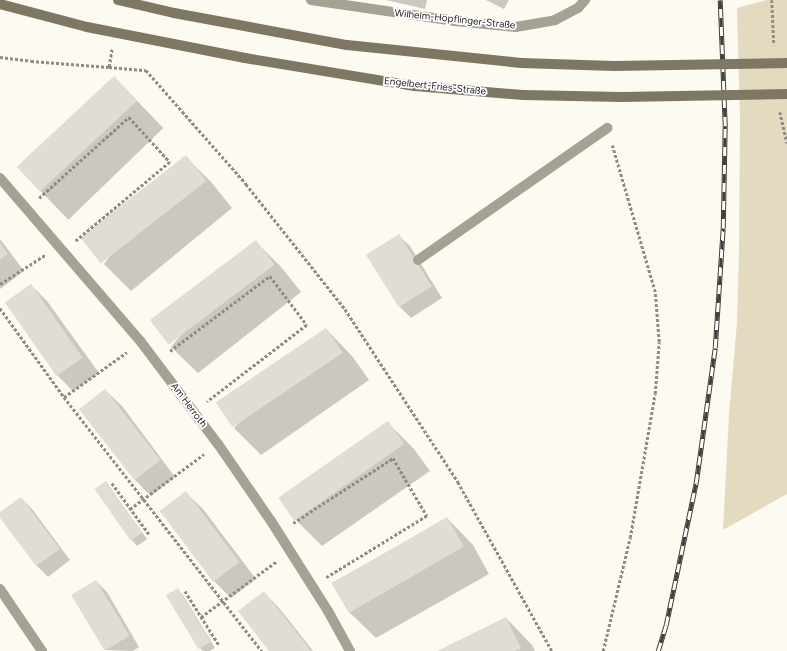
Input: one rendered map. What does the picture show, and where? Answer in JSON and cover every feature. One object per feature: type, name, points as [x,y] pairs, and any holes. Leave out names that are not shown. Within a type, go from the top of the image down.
[{"type":"main road","points":[[118,0],[174,13],[347,45],[513,63],[614,66],[787,63]]},
{"type":"main road","name":"Engelbert-Fries-Straße","points":[[0,4],[87,27],[245,58],[415,86],[523,95],[622,96],[787,94]]},
{"type":"street","name":"Wilhelm-Höpflinger-Straße","points":[[316,0],[455,21],[516,27],[555,20],[578,8],[586,0]]},
{"type":"street","points":[[418,260],[607,128]]},
{"type":"street","name":"Am Herroth","points":[[0,178],[141,342],[218,444],[279,533],[350,651]]},
{"type":"street","points":[[0,589],[42,651]]},
{"type":"path","points":[[109,66],[113,44]]},
{"type":"path","points":[[0,56],[31,61],[146,70],[246,184],[345,309],[458,482],[552,651]]},
{"type":"path","points":[[0,284],[61,248],[170,162],[130,117],[27,208]]},
{"type":"path","points":[[602,651],[630,538],[655,394],[659,342],[655,292],[607,128]]},
{"type":"path","points":[[156,361],[270,276],[308,325],[194,412]]},
{"type":"path","points":[[0,308],[64,397],[262,651]]},
{"type":"path","points":[[64,397],[141,342]]},
{"type":"path","points":[[130,509],[218,444]]},
{"type":"path","points":[[279,533],[393,458],[427,516],[312,587]]},
{"type":"path","points":[[112,483],[149,534]]},
{"type":"path","points":[[201,617],[290,552]]},
{"type":"path","points":[[185,591],[219,645]]},
{"type":"shaded area","points":[[767,0],[787,0],[787,494],[723,530],[729,414],[737,323],[739,252],[740,119],[737,8]]},
{"type":"building","points":[[114,76],[137,101],[40,192],[17,167]]},
{"type":"building","points":[[186,155],[206,181],[101,264],[80,237]]},
{"type":"building","points":[[399,234],[432,287],[399,307],[366,255]]},
{"type":"building","points":[[256,240],[275,265],[168,345],[150,320]]},
{"type":"building","points":[[0,243],[8,254],[0,260]]},
{"type":"building","points":[[31,284],[83,358],[56,376],[5,302]]},
{"type":"building","points":[[326,328],[343,353],[233,427],[216,402]]},
{"type":"building","points":[[105,389],[160,460],[134,480],[79,409]]},
{"type":"building","points":[[388,421],[404,444],[294,521],[278,498]]},
{"type":"building","points":[[106,481],[142,533],[131,541],[95,489]]},
{"type":"building","points":[[186,491],[240,562],[213,582],[160,511]]},
{"type":"building","points":[[21,497],[60,549],[36,566],[0,518],[0,512]]},
{"type":"building","points":[[447,517],[464,546],[349,613],[332,584]]},
{"type":"building","points":[[96,580],[129,636],[105,651],[71,595]]},
{"type":"building","points":[[178,588],[210,642],[198,649],[166,595]]},
{"type":"building","points":[[264,591],[311,651],[269,651],[238,611]]},
{"type":"building","points":[[506,617],[521,648],[515,651],[437,651]]},
{"type":"railway","points":[[658,651],[666,625],[696,483],[715,348],[723,228],[725,126],[720,0]]}]
